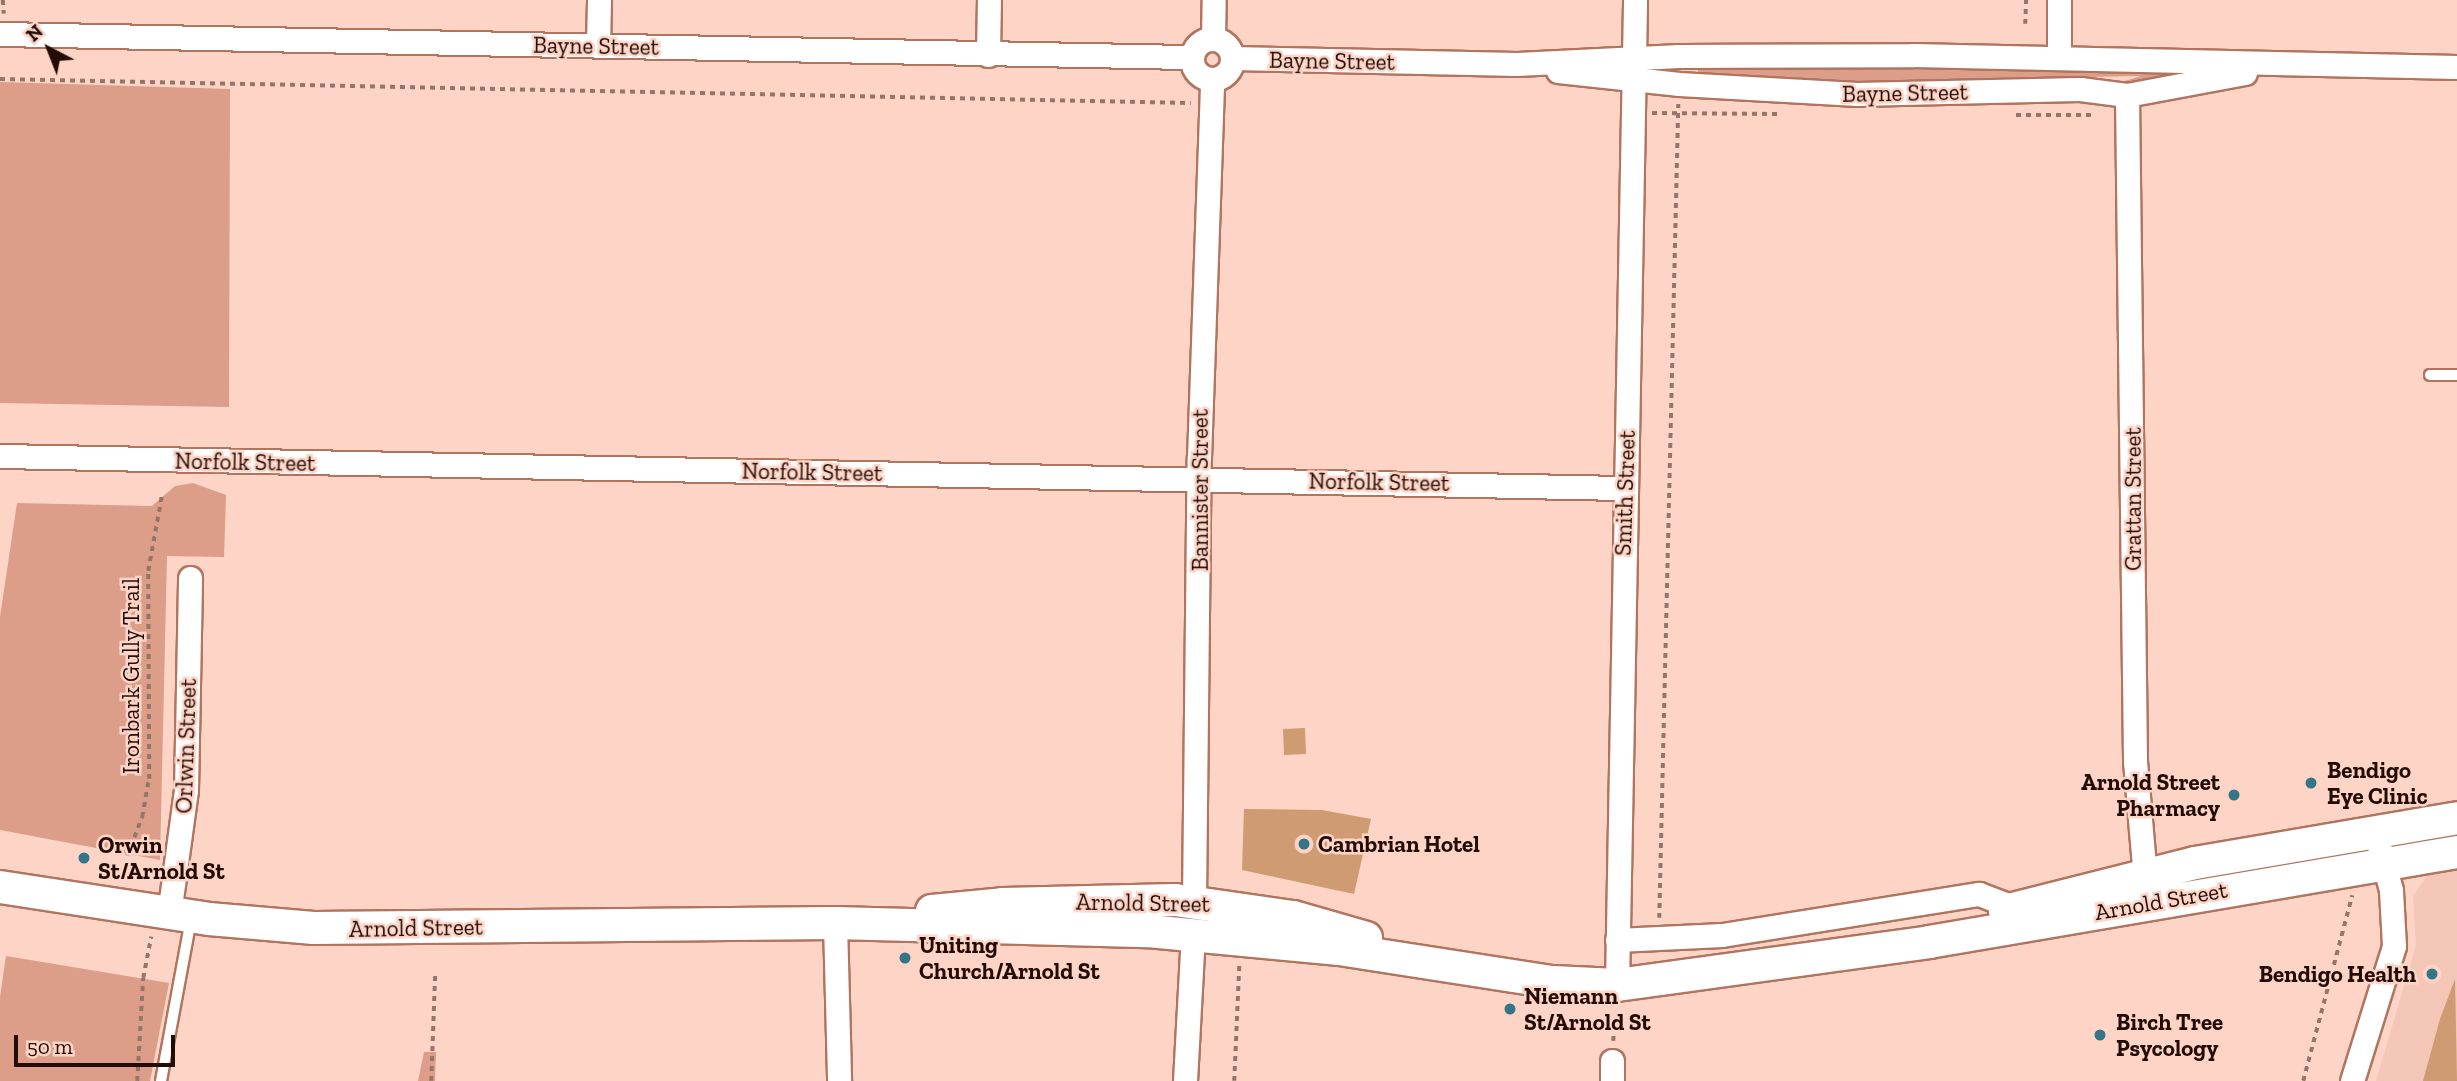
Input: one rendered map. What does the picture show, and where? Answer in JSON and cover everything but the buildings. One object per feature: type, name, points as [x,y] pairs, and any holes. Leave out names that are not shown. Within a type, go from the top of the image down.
[{"type":"main road","name":"Arnold Street","points":[[0,887],[172,914],[357,929],[835,923],[1193,934],[1444,962],[1553,982],[1618,985],[1865,950],[2146,888],[2375,831],[2457,818]]},
{"type":"main road","name":"Arnold Street","points":[[1865,950],[2016,908],[2146,888],[2385,863],[2457,852]]},
{"type":"main road","name":"Arnold Street","points":[[835,923],[1003,904],[1195,902],[1305,919],[1444,962]]},
{"type":"main road","points":[[1193,934],[1195,902]]},
{"type":"street","points":[[598,46],[599,0]]},
{"type":"street","points":[[988,55],[989,0]]},
{"type":"street","points":[[1213,38],[1214,0]]},
{"type":"street","name":"Smith Street","points":[[1618,985],[1624,488],[1633,247],[1635,0]]},
{"type":"street","points":[[2059,0],[2059,56]]},
{"type":"street","name":"Bayne Street","points":[[0,34],[1192,57]]},
{"type":"street","points":[[1213,38],[1228,47],[1232,58],[1226,72],[1212,79],[1198,74],[1192,57],[1199,43],[1213,38]]},
{"type":"street","name":"Bayne Street","points":[[1634,69],[1757,55],[2059,56],[2292,65],[2457,67]]},
{"type":"street","name":"Bayne Street","points":[[1232,58],[1634,69],[1813,93],[2080,89],[2127,95],[2292,65]]},
{"type":"street","name":"Bannister Street","points":[[1195,902],[1199,478],[1212,79]]},
{"type":"street","name":"Grattan Street","points":[[2127,95],[2134,761],[2146,888]]},
{"type":"street","name":"Norfolk Street","points":[[0,456],[1624,488]]},
{"type":"street","name":"Orlwin Street","points":[[172,914],[186,790],[190,578]]},
{"type":"street","points":[[2351,1081],[2384,988],[2394,946],[2393,904],[2375,831]]},
{"type":"street","points":[[1617,940],[1722,935],[1979,894],[2016,908]]},
{"type":"street","points":[[835,923],[839,1081]]},
{"type":"street","points":[[1185,1081],[1193,934]]},
{"type":"lane","points":[[2430,375],[2457,375]]},
{"type":"lane","points":[[161,1081],[172,914]]},
{"type":"path","points":[[2025,24],[2026,0]]},
{"type":"path","points":[[0,79],[1195,103]]},
{"type":"path","points":[[1659,928],[1679,91]]},
{"type":"path","name":"Ironbark Gully Trail","points":[[127,856],[142,817],[149,779],[148,570],[162,494]]},
{"type":"path","points":[[2303,1081],[2353,886]]},
{"type":"path","points":[[137,1081],[143,978],[172,914]]},
{"type":"path","points":[[1234,1081],[1239,954]]},
{"type":"path","points":[[431,1081],[435,972]]},
{"type":"shaded area","points":[[1698,65],[2174,66],[2174,79],[2135,87],[2118,83],[2141,76],[1823,82],[1698,77]]},
{"type":"shaded area","points":[[0,82],[230,89],[229,407],[0,403]]},
{"type":"shaded area","points":[[193,483],[226,495],[224,557],[167,556],[160,860],[0,830],[0,617],[17,503],[152,506],[175,486]]},
{"type":"shaded area","name":"Bendigo Health","points":[[2457,864],[2457,1081],[2376,1081],[2416,945],[2413,896],[2430,872]]},
{"type":"shaded area","points":[[6,956],[169,983],[150,1081],[0,1081],[0,997]]},
{"type":"shaded area","points":[[424,1052],[436,1052],[435,1081],[418,1081]]},
{"type":"place","name":"Bendigo Eye Clinic","points":[[2311,783]]},
{"type":"place","name":"Arnold Street Pharmacy","points":[[2234,795]]},
{"type":"place","name":"Cambrian Hotel","points":[[1304,844]]},
{"type":"place","name":"Orwin St/Arnold St","points":[[84,858]]},
{"type":"place","name":"Uniting Church/Arnold St","points":[[905,958]]},
{"type":"place","name":"Bendigo Health","points":[[2432,974]]},
{"type":"place","name":"Niemann St/Arnold St","points":[[1510,1009]]},
{"type":"place","name":"Birch Tree Psycology","points":[[2100,1035]]}]
